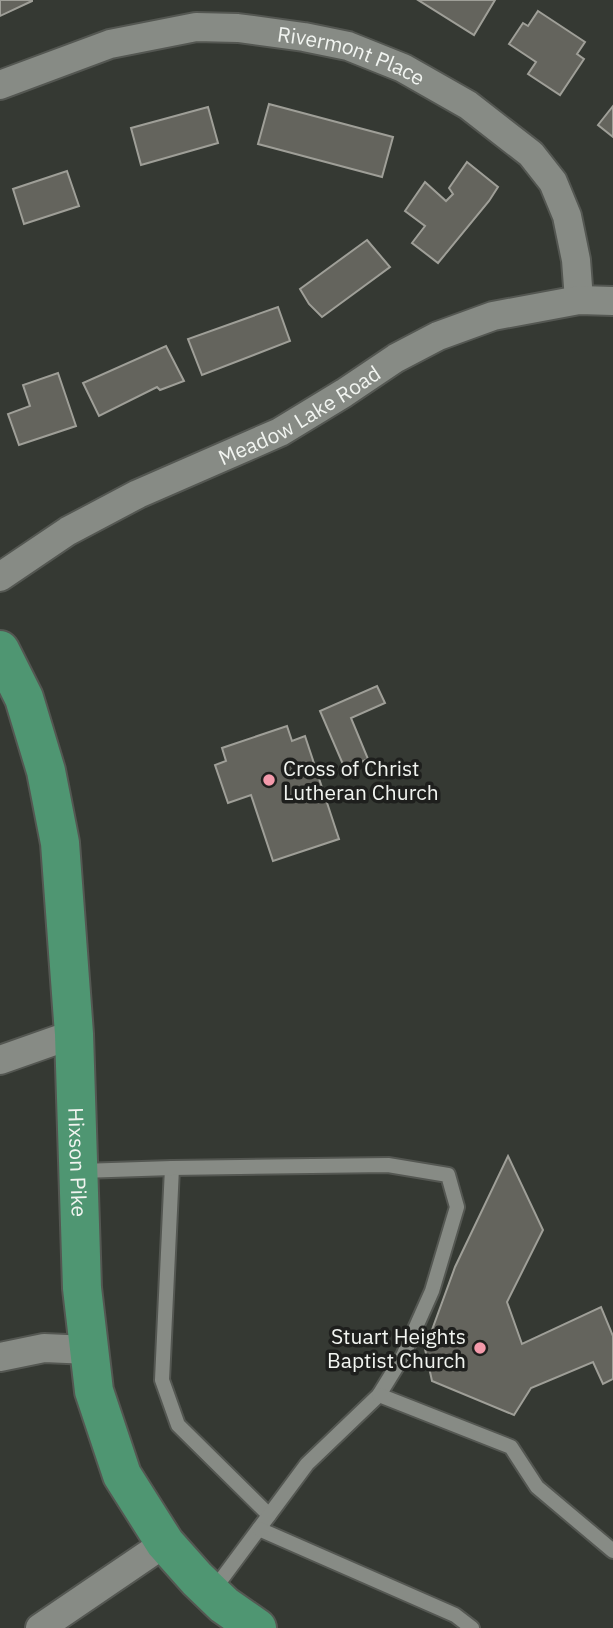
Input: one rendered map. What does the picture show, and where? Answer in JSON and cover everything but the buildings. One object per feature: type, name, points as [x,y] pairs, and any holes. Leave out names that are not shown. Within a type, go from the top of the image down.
[{"type":"main road","name":"Hixson Pike","points":[[0,650],[12,702],[46,771],[60,843],[74,1034],[82,1288],[94,1391],[122,1475],[165,1544],[223,1605],[257,1628]]},
{"type":"street","name":"Rivermont Place","points":[[0,85],[110,44],[196,27],[251,30],[348,46],[403,68],[468,104],[531,154],[553,182],[567,216],[576,260],[579,300]]},
{"type":"street","name":"Meadow Lake Road","points":[[0,577],[68,531],[138,494],[280,432],[396,358],[438,336],[493,316],[579,300],[613,301]]},
{"type":"street","points":[[0,1060],[74,1034]]},
{"type":"street","points":[[0,1357],[44,1348],[90,1350]]},
{"type":"street","points":[[40,1628],[165,1544]]},
{"type":"lane","points":[[78,1171],[388,1164],[448,1175],[457,1207],[432,1291],[403,1356],[379,1395],[307,1464],[212,1593]]},
{"type":"lane","points":[[172,1168],[162,1380],[178,1425],[269,1516]]},
{"type":"lane","points":[[379,1395],[511,1447],[537,1487],[613,1551]]},
{"type":"lane","points":[[259,1529],[454,1615],[472,1628]]},
{"type":"place","name":"Cross of Christ Lutheran Church","points":[[269,780]]},
{"type":"place","name":"Stuart Heights Baptist Church","points":[[480,1348]]}]
